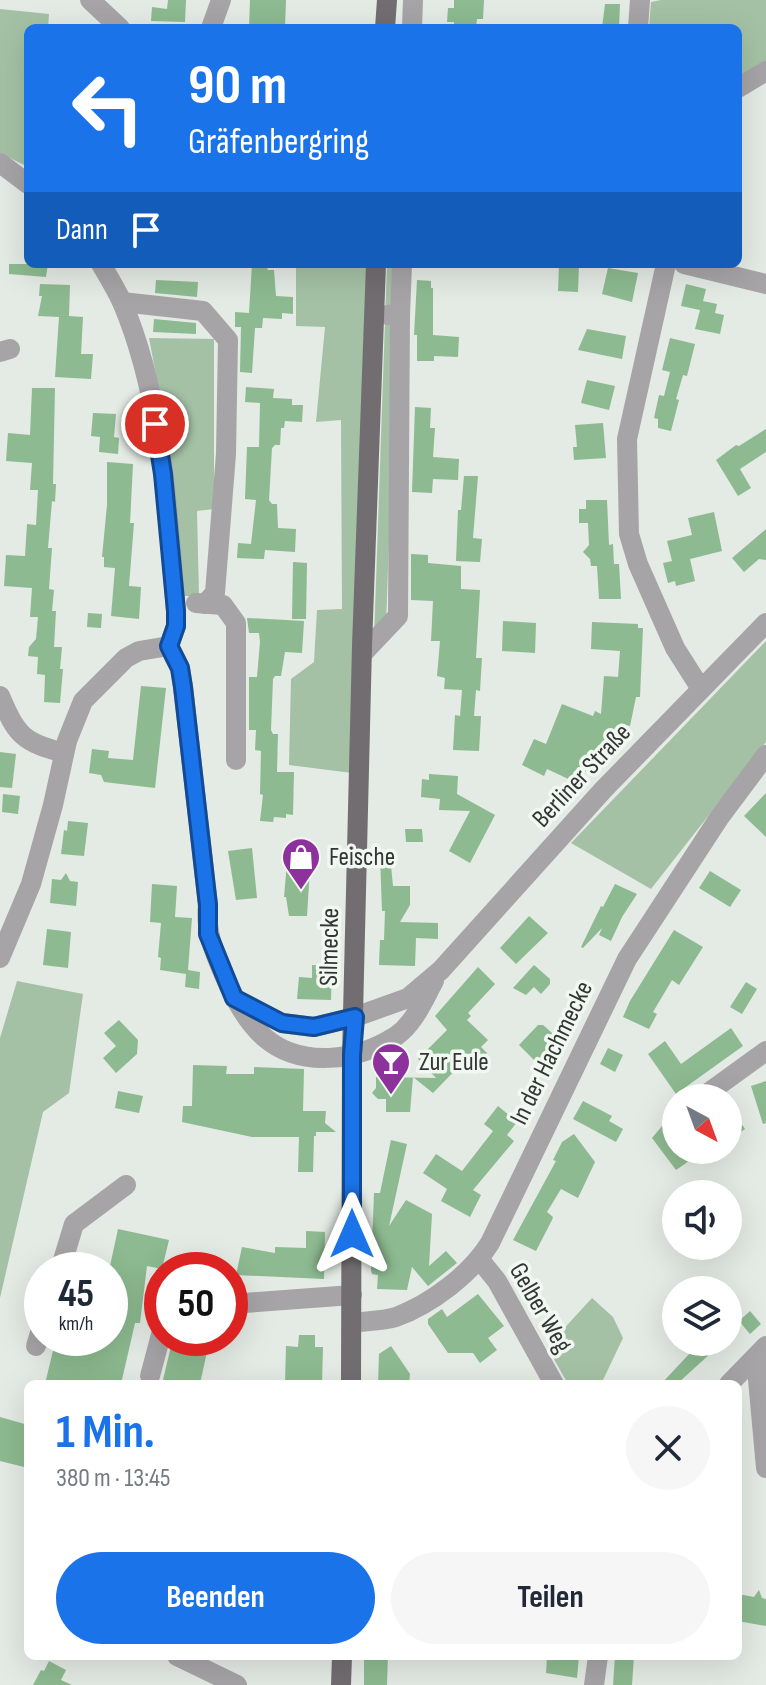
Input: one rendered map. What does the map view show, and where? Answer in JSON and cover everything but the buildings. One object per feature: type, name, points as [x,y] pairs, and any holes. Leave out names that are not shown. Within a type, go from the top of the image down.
[{"type":"main road","points":[[385,24],[387,0]]},
{"type":"main road","name":"Silmecke","points":[[351,1380],[352,1055],[376,268]]},
{"type":"main road","points":[[341,1685],[342,1660]]},
{"type":"street","points":[[90,0],[116,24]]},
{"type":"street","points":[[212,24],[221,0]]},
{"type":"street","points":[[412,24],[413,0]]},
{"type":"street","points":[[638,24],[640,0]]},
{"type":"street","points":[[742,86],[766,71]]},
{"type":"street","points":[[0,163],[24,181]]},
{"type":"street","points":[[103,268],[122,302],[146,375],[163,474],[176,602],[176,626],[169,646],[180,668],[183,687],[208,905],[207,926],[234,998],[264,1037],[294,1053],[323,1059],[352,1055]]},
{"type":"street","points":[[362,654],[398,616],[402,268]]},
{"type":"street","points":[[665,268],[627,439],[629,534],[638,564],[675,648],[701,689]]},
{"type":"street","points":[[700,268],[766,284]]},
{"type":"street","points":[[122,302],[203,311],[228,340],[226,454],[215,593],[205,604]]},
{"type":"street","points":[[375,314],[400,315]]},
{"type":"street","points":[[176,602],[223,605],[236,623],[236,760]]},
{"type":"street","name":"Berliner Straße","points":[[234,998],[282,1023],[314,1027],[355,1017],[408,998],[441,970],[582,813],[766,623]]},
{"type":"street","points":[[0,958],[31,884],[64,753],[83,701],[126,658],[139,651],[169,646]]},
{"type":"street","points":[[0,696],[18,732],[29,742],[64,753]]},
{"type":"street","name":"In der Hachmecke","points":[[352,1323],[395,1317],[426,1301],[480,1260],[627,959],[719,818],[766,756]]},
{"type":"street","name":"Berliner Straße","points":[[352,1055],[397,1035],[416,1014],[441,970]]},
{"type":"street","points":[[720,1084],[766,1051]]},
{"type":"street","points":[[65,1252],[74,1224],[126,1185]]},
{"type":"street","name":"Gelber Weg","points":[[480,1260],[497,1281],[552,1380]]},
{"type":"street","points":[[248,1303],[352,1295]]},
{"type":"street","points":[[733,1380],[761,1351]]},
{"type":"street","points":[[761,1351],[766,1468]]},
{"type":"street","points":[[150,1376],[155,1356]]},
{"type":"street","points":[[185,1660],[237,1685]]},
{"type":"street","points":[[594,1685],[597,1660]]},
{"type":"green space","points":[[766,0],[766,63],[742,77],[742,24],[649,24],[651,2]]},
{"type":"green space","points":[[0,9],[49,14],[48,24],[24,24],[24,165],[0,153]]},
{"type":"green space","points":[[296,268],[368,268],[352,773],[289,765],[291,679],[314,662],[317,610],[342,609],[341,420],[316,422],[325,327],[296,326]]},
{"type":"green space","points":[[387,268],[399,268],[386,625],[374,639]]},
{"type":"green space","points":[[149,338],[214,339],[214,509],[197,511],[199,596],[183,596],[171,454]]},
{"type":"green space","points":[[766,641],[766,742],[651,889],[571,843]]},
{"type":"green space","points":[[17,981],[83,994],[69,1093],[43,1112],[0,1298],[0,1038]]},
{"type":"green space","points":[[592,1298],[613,1317],[623,1338],[603,1380],[566,1380],[547,1347]]},
{"type":"place","name":"Feische","points":[[301,891]]},
{"type":"place","name":"Zur Eule","points":[[391,1096]]},
{"type":"route","points":[[155,424],[176,611],[176,626],[169,646],[180,668],[183,687],[208,905],[208,934],[234,998],[282,1023],[314,1027],[355,1017],[352,1055],[352,1234]]}]
